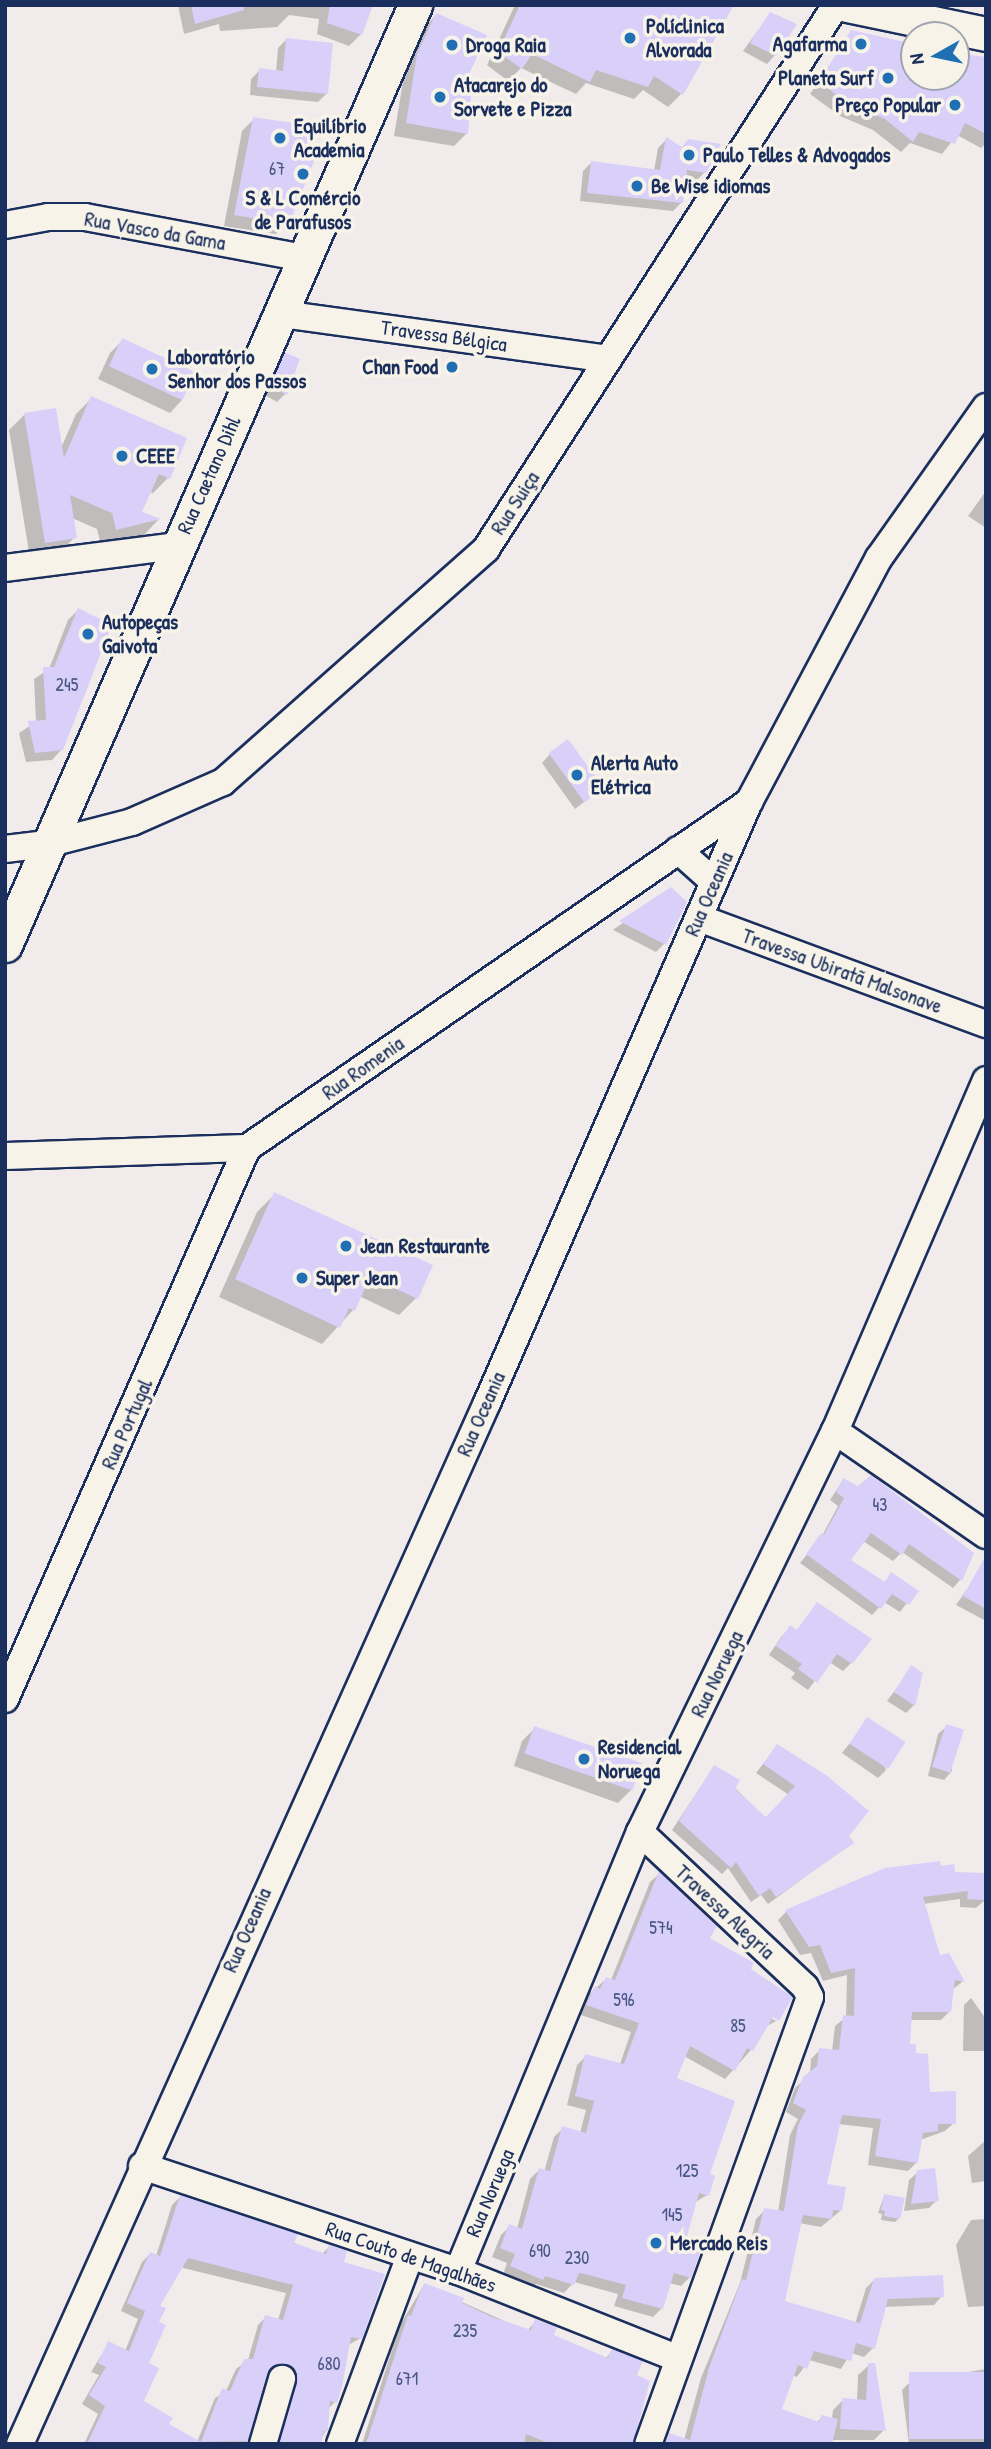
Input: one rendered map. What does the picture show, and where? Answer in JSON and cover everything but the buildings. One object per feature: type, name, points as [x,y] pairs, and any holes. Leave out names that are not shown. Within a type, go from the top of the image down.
[{"type":"main road","name":"Rua Caetano Dihl","points":[[5,945],[415,5]]},
{"type":"main road","points":[[846,5],[986,34]]},
{"type":"street","name":"Rua Suiça","points":[[5,849],[47,844],[132,821],[223,782],[486,549],[836,5]]},
{"type":"street","name":"Rua Vasco da Gama","points":[[5,225],[48,217],[85,217],[305,258]]},
{"type":"street","name":"Travessa Bélgica","points":[[281,314],[608,359]]},
{"type":"street","name":"Rua Oceania","points":[[20,2444],[142,2166],[487,1402],[749,803],[879,558],[986,407]]},
{"type":"street","points":[[5,568],[177,547]]},
{"type":"street","name":"Rua Romenia","points":[[247,1148],[749,803]]},
{"type":"street","points":[[678,850],[714,882]]},
{"type":"street","name":"Travessa Ubiratã Malsonave","points":[[699,918],[986,1024]]},
{"type":"street","name":"Rua Noruega","points":[[458,2271],[640,1832],[835,1431],[986,1080]]},
{"type":"street","points":[[5,1156],[247,1148]]},
{"type":"street","name":"Rua Portugal","points":[[5,1699],[247,1148]]},
{"type":"street","points":[[835,1431],[986,1535]]},
{"type":"street","name":"Travessa Alegria","points":[[640,1832],[810,1993],[677,2358]]},
{"type":"street","name":"Rua Couto de Magalhães","points":[[142,2166],[458,2271],[677,2358]]},
{"type":"street","points":[[340,2444],[410,2256]]},
{"type":"street","points":[[648,2444],[677,2358]]},
{"type":"street","points":[[263,2444],[282,2379]]},
{"type":"place","name":"Políclinica Alvorada","points":[[630,38]]},
{"type":"place","name":"Agafarma","points":[[861,44]]},
{"type":"place","name":"Droga Raia","points":[[452,45]]},
{"type":"place","name":"Planeta Surf","points":[[888,78]]},
{"type":"place","name":"Atacarejo do Sorvete e Pizza","points":[[440,97]]},
{"type":"place","name":"Preço Popular","points":[[955,105]]},
{"type":"place","name":"Equilíbrio Academia","points":[[280,138]]},
{"type":"place","name":"Paulo Telles & Advogados","points":[[689,155]]},
{"type":"place","name":"S & L Comércio de Parafusos","points":[[303,174]]},
{"type":"place","name":"Be Wise idiomas","points":[[637,186]]},
{"type":"place","name":"Chan Food","points":[[452,367]]},
{"type":"place","name":"Laboratório Senhor dos Passos","points":[[152,369]]},
{"type":"place","name":"CEEE","points":[[122,456]]},
{"type":"place","name":"Autopeças Gaivota","points":[[88,634]]},
{"type":"place","name":"Alerta Auto Elétrica","points":[[577,775]]},
{"type":"place","name":"Jean Restaurante","points":[[346,1246]]},
{"type":"place","name":"Super Jean","points":[[302,1278]]},
{"type":"place","name":"Residencial Noruega","points":[[584,1759]]},
{"type":"place","name":"Mercado Reis","points":[[656,2243]]}]
